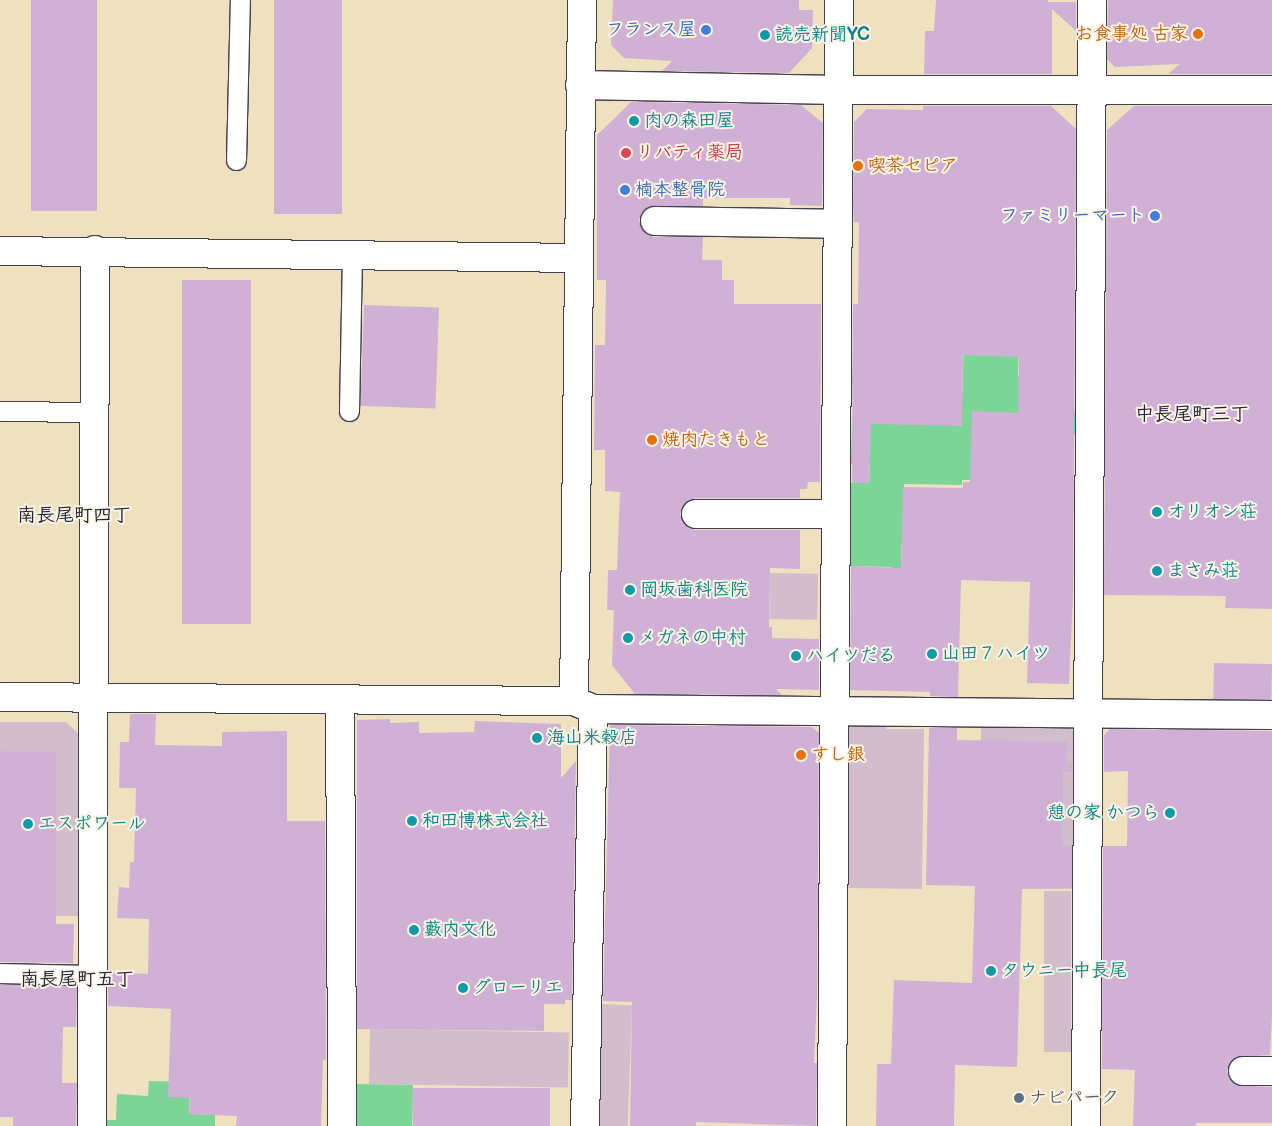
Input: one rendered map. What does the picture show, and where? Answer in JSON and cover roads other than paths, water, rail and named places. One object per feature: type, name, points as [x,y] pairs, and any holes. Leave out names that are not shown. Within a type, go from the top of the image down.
[{"type":"street","points":[[582,0],[578,258],[584,705],[585,1126]]},
{"type":"street","points":[[832,1126],[839,0]]},
{"type":"street","points":[[1086,1126],[1092,0]]},
{"type":"street","points":[[580,86],[838,90],[1272,90]]},
{"type":"street","points":[[655,221],[837,224]]},
{"type":"street","points":[[0,251],[95,250],[578,258]]},
{"type":"street","points":[[92,1126],[95,250]]},
{"type":"street","points":[[696,514],[836,514]]},
{"type":"street","points":[[0,697],[340,700],[835,712],[1272,715]]},
{"type":"street","points":[[340,700],[342,1126]]},
{"type":"street","points":[[1243,1070],[1272,1071]]},
{"type":"lane","points":[[236,160],[240,0]]},
{"type":"lane","points":[[349,411],[352,255]]},
{"type":"lane","points":[[0,411],[94,412]]},
{"type":"lane","points":[[0,973],[93,974]]},
{"type":"place","name":"フランス屋","points":[[706,30]]},
{"type":"place","name":"お食事処 古家","points":[[1198,34]]},
{"type":"place","name":"読売新聞YC","points":[[765,35]]},
{"type":"place","name":"肉の森田屋","points":[[634,121]]},
{"type":"place","name":"リバティ薬局","points":[[626,153]]},
{"type":"place","name":"喫茶セピア","points":[[858,166]]},
{"type":"place","name":"楠本整骨院","points":[[625,190]]},
{"type":"place","name":"ファミリーマート","points":[[1155,216]]},
{"type":"place","name":"焼肉たきもと","points":[[652,440]]},
{"type":"place","name":"オリオン荘","points":[[1157,512]]},
{"type":"place","name":"まさみ荘","points":[[1157,571]]},
{"type":"place","name":"岡坂歯科医院","points":[[630,590]]},
{"type":"place","name":"メガネの中村","points":[[628,638]]},
{"type":"place","name":"山田７ハイツ","points":[[932,654]]},
{"type":"place","name":"ハイツだる","points":[[796,656]]},
{"type":"place","name":"海山米穀店","points":[[537,738]]},
{"type":"place","name":"すし銀","points":[[801,755]]},
{"type":"place","name":"憩の家 かつら","points":[[1170,813]]},
{"type":"place","name":"和田博株式会社","points":[[412,821]]},
{"type":"place","name":"エスポワール","points":[[28,824]]},
{"type":"place","name":"藪内文化","points":[[414,930]]},
{"type":"place","name":"タウニー中長尾","points":[[991,971]]},
{"type":"place","name":"グローリエ","points":[[463,988]]},
{"type":"place","name":"ナビパーク","points":[[1019,1098]]},
{"type":"district","name":"中長尾町三丁","points":[[1192,415]]},
{"type":"district","name":"南長尾町四丁","points":[[74,516]]},
{"type":"district","name":"南長尾町五丁","points":[[77,980]]}]
